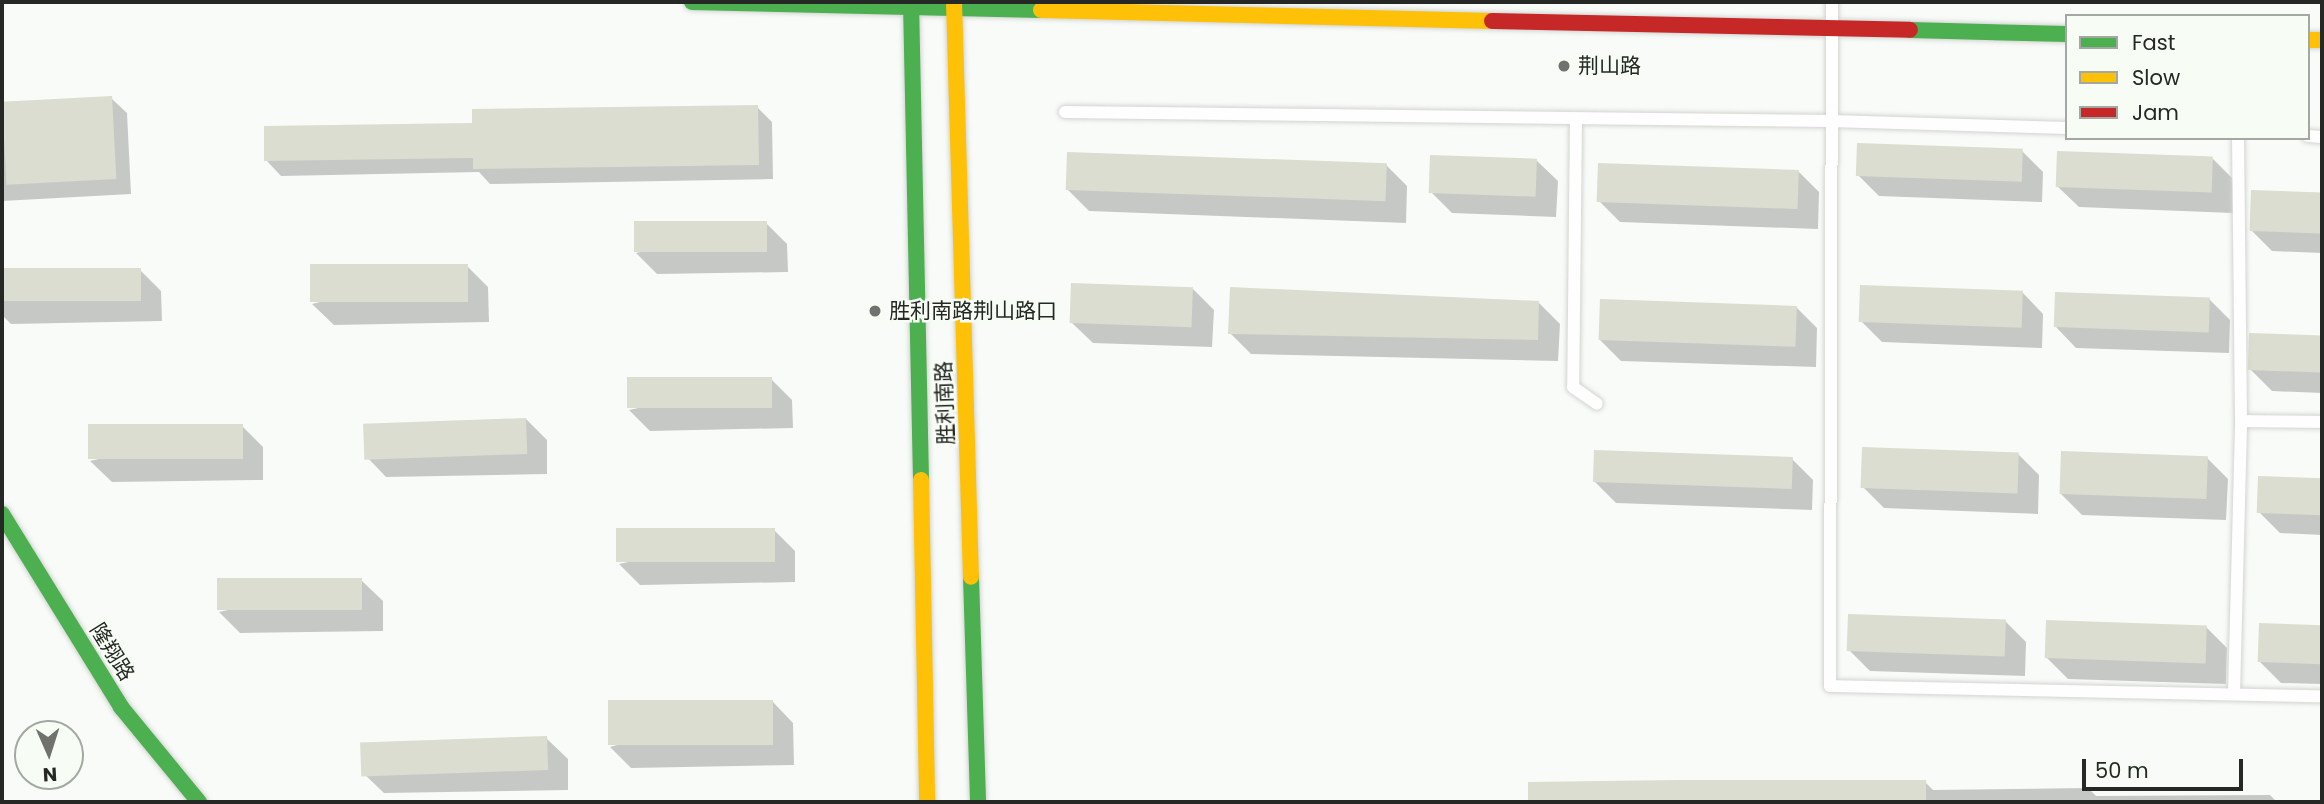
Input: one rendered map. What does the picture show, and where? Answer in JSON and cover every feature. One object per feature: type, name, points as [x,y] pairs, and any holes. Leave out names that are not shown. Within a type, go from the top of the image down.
[{"type":"street","points":[[692,2],[954,5],[1832,31],[2065,34]]},
{"type":"street","name":"胜利南路","points":[[911,4],[927,802]]},
{"type":"street","name":"胜利南路","points":[[954,5],[978,802]]},
{"type":"street","name":"隆翔路","points":[[2,514],[121,707],[199,802]]},
{"type":"lane","points":[[1832,2],[1830,686],[2322,696]]},
{"type":"lane","points":[[1065,112],[1831,121],[2065,128]]},
{"type":"lane","points":[[1576,119],[1573,387],[1597,404]]},
{"type":"lane","points":[[2234,694],[2241,421],[2238,140]]},
{"type":"lane","points":[[2241,421],[2322,422]]},
{"type":"building","points":[[112,96],[116,179],[6,185],[2,102]]},
{"type":"building","points":[[758,105],[759,165],[473,169],[473,158],[264,161],[264,126],[472,123],[472,109]]},
{"type":"building","points":[[1857,143],[2023,149],[2022,182],[1856,176]]},
{"type":"building","points":[[2057,151],[2213,156],[2212,192],[2056,187]]},
{"type":"building","points":[[1067,152],[1387,163],[1385,201],[1066,190]]},
{"type":"building","points":[[1430,155],[1537,159],[1536,197],[1429,193]]},
{"type":"building","points":[[1598,163],[1799,170],[1798,209],[1597,202]]},
{"type":"building","points":[[2251,190],[2322,192],[2321,233],[2250,231]]},
{"type":"building","points":[[634,221],[767,221],[767,252],[634,252]]},
{"type":"building","points":[[310,264],[468,264],[468,302],[310,302]]},
{"type":"building","points":[[2,268],[141,268],[141,301],[2,301]]},
{"type":"building","points":[[1071,283],[1193,287],[1192,327],[1070,323]]},
{"type":"building","points":[[1860,285],[2023,291],[2022,328],[1859,322]]},
{"type":"building","points":[[1230,287],[1539,301],[1538,340],[1228,334]]},
{"type":"building","points":[[2055,292],[2210,297],[2209,332],[2054,327]]},
{"type":"building","points":[[1600,299],[1797,306],[1795,347],[1599,340]]},
{"type":"building","points":[[2249,333],[2322,336],[2321,373],[2248,370]]},
{"type":"building","points":[[627,377],[772,377],[772,408],[627,408]]},
{"type":"building","points":[[526,418],[527,454],[364,460],[363,424]]},
{"type":"building","points":[[88,424],[243,424],[243,459],[88,459]]},
{"type":"building","points":[[1862,447],[2019,452],[2017,493],[1861,488]]},
{"type":"building","points":[[1594,450],[1793,457],[1792,489],[1593,482]]},
{"type":"building","points":[[2061,451],[2208,456],[2206,499],[2059,494]]},
{"type":"building","points":[[2258,476],[2322,478],[2321,515],[2257,513]]},
{"type":"building","points":[[616,528],[775,528],[775,562],[616,562]]},
{"type":"building","points":[[217,578],[362,578],[362,610],[217,610]]},
{"type":"building","points":[[1848,614],[2006,620],[2005,656],[1847,651]]},
{"type":"building","points":[[2046,620],[2207,626],[2206,664],[2045,658]]},
{"type":"building","points":[[2259,623],[2322,625],[2321,664],[2258,662]]},
{"type":"building","points":[[608,700],[773,700],[773,745],[608,745]]},
{"type":"building","points":[[547,736],[548,770],[361,777],[360,743]]},
{"type":"building","points":[[1926,780],[1926,802],[1528,802],[1528,782]]},
{"type":"traffic: fast","points":[[692,2],[1041,10]]},
{"type":"traffic: fast","points":[[911,2],[921,480]]},
{"type":"traffic: fast","points":[[1910,30],[2065,34]]},
{"type":"traffic: fast","points":[[2,514],[121,707],[199,802]]},
{"type":"traffic: fast","points":[[971,577],[978,802]]},
{"type":"traffic: slow","points":[[954,2],[971,577]]},
{"type":"traffic: slow","points":[[1041,10],[1492,21]]},
{"type":"traffic: slow","points":[[2310,40],[2322,40]]},
{"type":"traffic: slow","points":[[921,480],[927,802]]},
{"type":"traffic: jam","points":[[1492,21],[1910,30]]},
{"type":"place","name":"荆山路","points":[[1564,66]]},
{"type":"place","name":"胜利南路荆山路口","points":[[875,311]]}]
